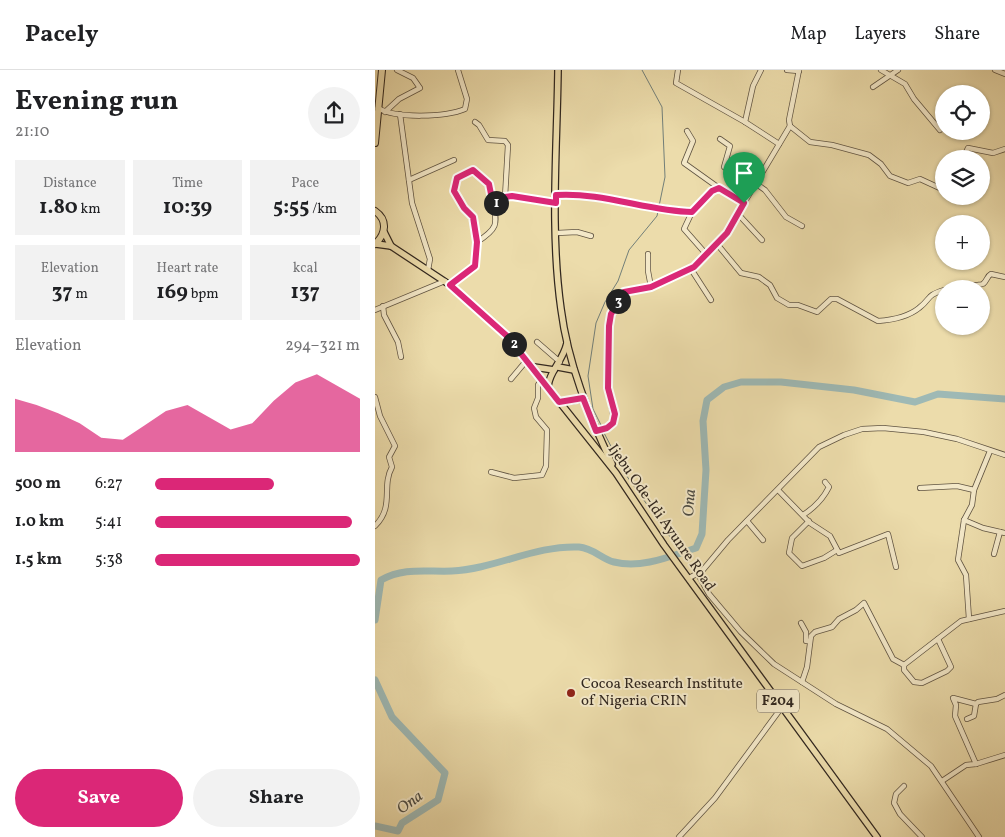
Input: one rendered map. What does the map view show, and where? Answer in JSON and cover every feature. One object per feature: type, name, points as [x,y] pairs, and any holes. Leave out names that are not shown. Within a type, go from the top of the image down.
[{"type":"highway","points":[[375,143],[382,70]]},
{"type":"highway","points":[[375,211],[384,222],[384,232],[375,244]]},
{"type":"main road","points":[[558,70],[556,203],[557,275],[561,312],[574,370],[583,398],[601,430],[616,473]]},
{"type":"main road","points":[[384,232],[391,246]]},
{"type":"main road","name":"F204","points":[[375,244],[391,246]]},
{"type":"main road","name":"Ijebu Ode-Idi Ayunre Road","points":[[391,246],[447,283],[507,336],[533,367],[616,473],[664,545],[877,837]]},
{"type":"main road","points":[[548,386],[568,339]]},
{"type":"main road","points":[[533,367],[558,366],[574,370]]},
{"type":"main road","points":[[559,402],[583,398]]},
{"type":"street","points":[[385,112],[399,99],[420,88],[413,78],[397,70]]},
{"type":"street","points":[[378,108],[385,112],[400,114],[450,114],[465,109],[467,99],[459,70]]},
{"type":"street","points":[[678,70],[675,83],[745,122],[779,144]]},
{"type":"street","points":[[745,122],[753,86],[761,70]]},
{"type":"street","points":[[601,430],[613,423],[615,414],[608,388],[611,314],[624,292],[651,287],[691,269],[717,244],[738,214],[790,126],[789,120],[799,71],[787,70]]},
{"type":"street","points":[[881,70],[888,75],[897,77],[905,84],[914,99],[935,124]]},
{"type":"street","points":[[873,87],[898,70]]},
{"type":"street","points":[[995,70],[1005,74]]},
{"type":"street","points":[[400,114],[409,180],[417,219],[429,250],[428,270]]},
{"type":"street","points":[[475,122],[488,140],[505,141],[508,144],[505,197]]},
{"type":"street","points":[[790,126],[810,142],[869,155],[878,161],[890,176],[908,183],[920,179],[935,186]]},
{"type":"street","points":[[687,131],[693,141],[684,163],[744,203]]},
{"type":"street","points":[[720,139],[730,146],[724,167],[765,190],[785,217],[802,226]]},
{"type":"street","points":[[967,150],[968,148],[980,150]]},
{"type":"street","points":[[990,152],[1005,149]]},
{"type":"street","points":[[409,180],[454,160]]},
{"type":"street","points":[[375,310],[447,283],[475,266],[477,242],[473,217],[464,208],[454,191],[457,178],[473,170],[489,184],[497,224],[491,232],[477,242]]},
{"type":"street","points":[[707,254],[683,229],[692,212],[712,191],[719,188]]},
{"type":"street","points":[[556,195],[584,195],[692,212]]},
{"type":"street","points":[[493,204],[505,197],[531,198],[556,203]]},
{"type":"street","points":[[738,214],[762,240]]},
{"type":"street","points":[[557,233],[577,232],[591,236]]},
{"type":"street","points":[[717,244],[741,273],[759,277],[770,285],[777,298],[810,311],[817,312],[831,299],[837,299],[878,321],[886,320],[906,316],[921,307],[929,295],[935,293]]},
{"type":"street","points":[[648,254],[647,271],[651,287]]},
{"type":"street","points":[[691,269],[711,300]]},
{"type":"street","points":[[986,280],[991,274],[1003,276],[1005,269]]},
{"type":"street","points":[[383,306],[384,315],[398,342],[401,357]]},
{"type":"street","points":[[537,342],[558,366]]},
{"type":"street","points":[[511,379],[527,360]]},
{"type":"street","points":[[491,472],[514,478],[542,475],[546,466],[547,430],[535,417],[533,408],[538,398],[538,385],[542,379]]},
{"type":"street","points":[[375,397],[380,416],[395,446],[389,457],[392,467],[387,473],[387,506],[375,526]]},
{"type":"street","points":[[689,578],[698,574],[819,447],[862,429],[883,428],[924,432],[957,439],[1005,455]]},
{"type":"street","points":[[969,619],[966,575],[958,560],[964,520],[972,505],[974,490],[990,451]]},
{"type":"street","points":[[803,515],[819,502],[826,492],[829,486],[825,482]]},
{"type":"street","points":[[919,488],[957,486],[974,490]]},
{"type":"street","points":[[778,490],[809,521],[830,536],[839,553],[847,552],[888,534],[896,567]]},
{"type":"street","points":[[964,520],[1003,532],[994,554]]},
{"type":"street","points":[[747,521],[763,540]]},
{"type":"street","points":[[809,521],[792,538],[789,553],[792,558],[802,566],[837,550]]},
{"type":"street","points":[[698,574],[709,594],[741,632],[774,664],[836,704],[887,729],[931,766],[979,837]]},
{"type":"street","points":[[802,682],[807,667],[809,641],[815,632],[832,627],[839,619],[857,610],[864,602],[893,659],[905,664]]},
{"type":"street","points":[[938,639],[951,667],[922,682],[914,682],[904,670],[905,664],[961,621],[1005,611]]},
{"type":"street","points":[[801,623],[806,632],[806,641],[809,641]]},
{"type":"street","points":[[976,764],[955,716],[956,705],[953,698],[976,704],[1005,694]]},
{"type":"street","points":[[967,719],[974,716],[976,704]]},
{"type":"street","points":[[679,837],[715,798],[783,708]]},
{"type":"street","points":[[942,781],[966,765],[976,764],[1005,755]]},
{"type":"street","points":[[904,786],[896,794],[893,803],[900,814],[921,837]]},
{"type":"waterway","points":[[602,427],[593,409],[588,376],[596,323],[605,302],[618,281],[629,250],[657,216],[665,177],[662,107],[642,70]]},
{"type":"waterway","name":"Ona","points":[[375,620],[381,580],[398,573],[468,569],[563,547],[584,548],[593,551],[605,559],[625,564],[656,561],[696,548],[702,534],[706,470],[703,421],[707,400],[724,387],[741,382],[781,382],[854,390],[915,402],[938,394],[1005,399]]},
{"type":"waterway","points":[[603,431],[626,475],[673,541],[682,548],[696,548]]},
{"type":"waterway","name":"Ona","points":[[375,680],[392,717],[445,773],[438,800],[402,823],[398,831],[375,826]]},
{"type":"place","name":"Cocoa Research Institute of Nigeria CRIN","points":[[571,693]]},
{"type":"route","points":[[473,170],[489,184],[493,204],[505,197],[512,196],[556,203],[556,195],[567,194],[695,212],[712,191],[719,188],[744,203],[727,233],[694,267],[651,287],[642,290],[629,290],[621,296],[611,314],[609,326],[608,388],[615,414],[613,423],[601,430],[596,431],[583,398],[559,402],[507,336],[450,285],[475,266],[476,262],[477,242],[473,217],[459,202],[454,191],[457,178],[473,170]]}]
